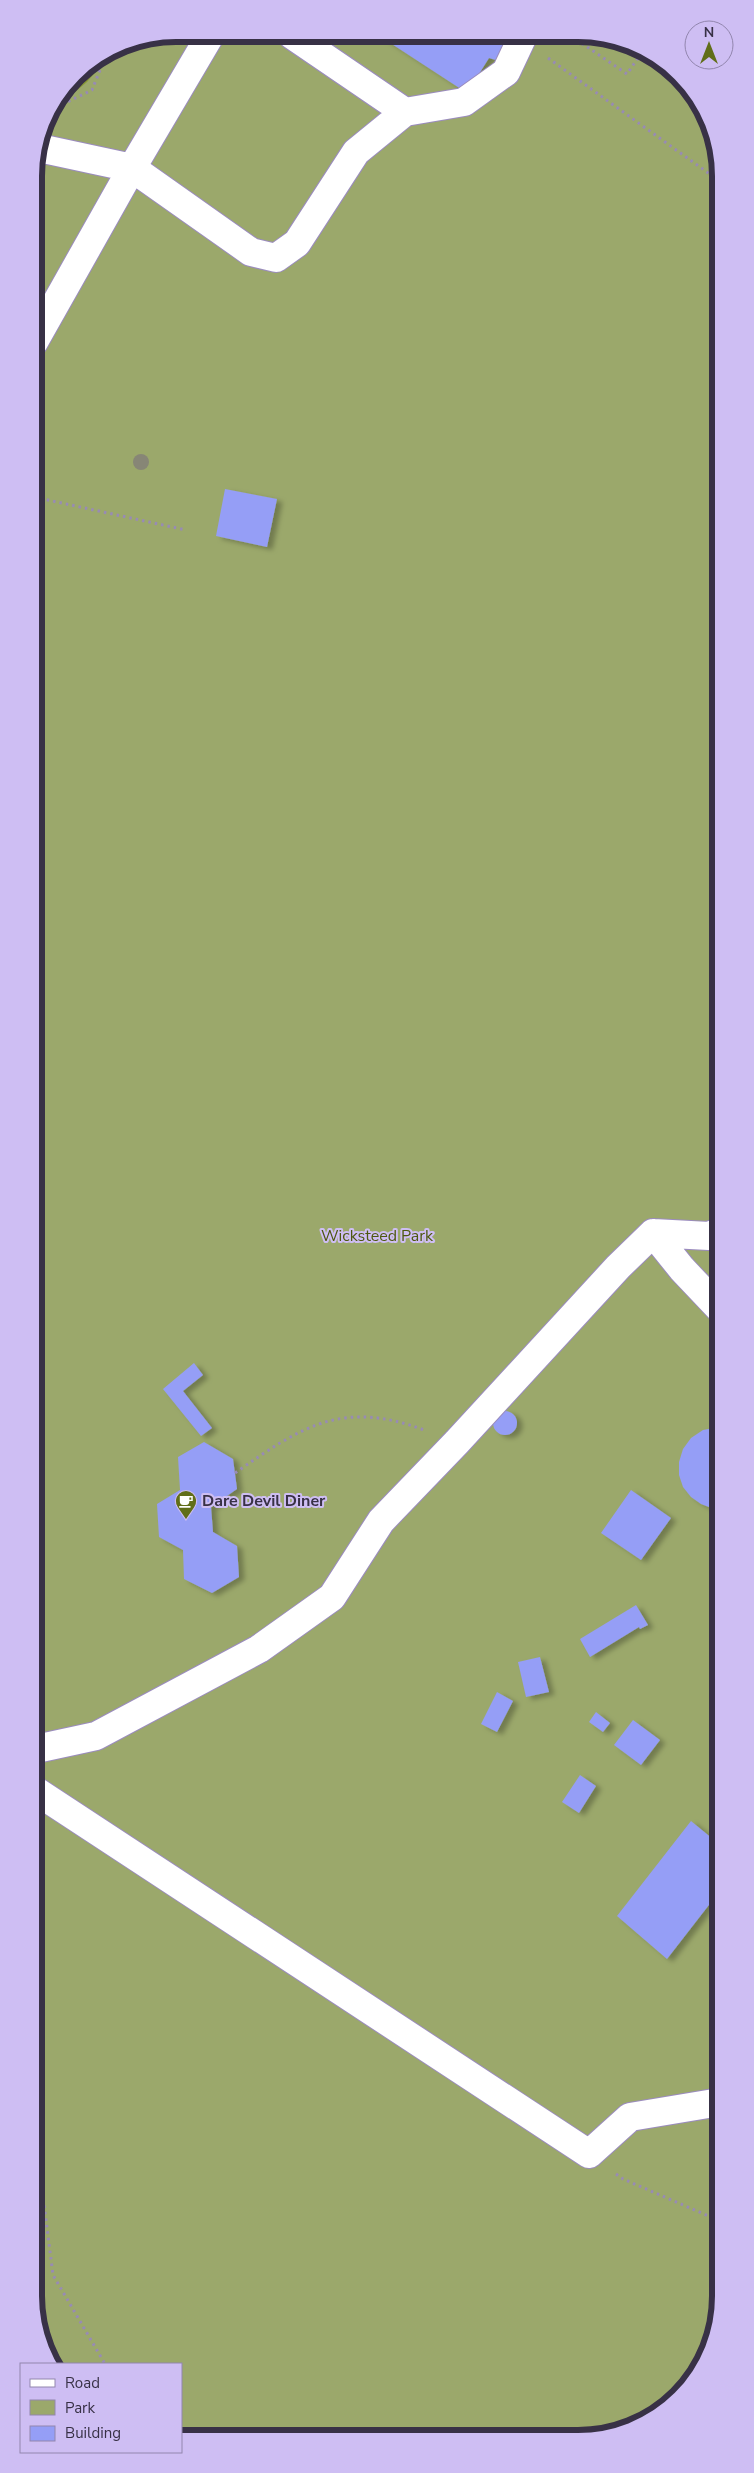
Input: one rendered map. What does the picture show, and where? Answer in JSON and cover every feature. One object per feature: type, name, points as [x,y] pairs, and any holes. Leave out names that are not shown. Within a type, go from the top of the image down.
[{"type":"lane","points":[[43,326],[132,168],[206,42]]},
{"type":"lane","points":[[304,42],[405,112]]},
{"type":"lane","points":[[45,149],[132,168],[250,252],[276,258],[296,243],[356,152],[405,112],[464,102],[506,72],[520,42]]},
{"type":"lane","points":[[653,1233],[682,1269],[711,1300]]},
{"type":"lane","points":[[42,1748],[96,1736],[259,1650],[332,1597],[381,1522],[458,1442],[618,1267],[653,1233],[712,1235]]},
{"type":"lane","points":[[42,1795],[589,2154],[630,2117],[711,2103]]},
{"type":"path","points":[[529,42],[712,176]]},
{"type":"path","points":[[580,42],[627,74],[639,57]]},
{"type":"path","points":[[64,104],[92,90],[102,65]]},
{"type":"path","points":[[43,499],[186,530]]},
{"type":"path","points":[[235,1473],[293,1435],[333,1419],[378,1417],[404,1422],[458,1442]]},
{"type":"path","points":[[589,2154],[623,2179],[711,2217]]},
{"type":"path","points":[[42,2189],[53,2275],[104,2363]]},
{"type":"green space","name":"Wicksteed Park","points":[[176,42],[578,42],[604,45],[645,60],[672,82],[694,109],[709,150],[712,176],[711,2305],[707,2331],[698,2356],[678,2385],[645,2413],[604,2428],[578,2430],[182,2430],[182,2363],[60,2363],[45,2323],[42,2297],[43,168],[45,150],[53,125],[60,109],[76,88],[102,65],[117,56],[150,45]]},
{"type":"green space","points":[[100,66],[87,82],[69,97],[88,76]]},
{"type":"building","points":[[389,42],[509,42],[499,61],[489,58],[467,93]]},
{"type":"building","points":[[225,489],[277,499],[267,547],[216,536]]},
{"type":"building","points":[[194,1363],[203,1375],[183,1391],[212,1428],[201,1436],[163,1389]]},
{"type":"building","points":[[505,1411],[513,1415],[517,1423],[513,1431],[505,1435],[497,1431],[493,1423],[497,1415]]},
{"type":"building","points":[[711,1428],[711,1508],[691,1497],[683,1487],[679,1475],[679,1462],[683,1449],[691,1438],[703,1430]]},
{"type":"building","points":[[204,1442],[233,1459],[237,1489],[211,1507],[213,1532],[237,1546],[239,1577],[212,1593],[184,1579],[183,1550],[159,1537],[157,1504],[180,1490],[178,1457]]},
{"type":"building","points":[[631,1490],[671,1518],[641,1560],[601,1533]]},
{"type":"building","points":[[636,1605],[648,1625],[640,1629],[639,1627],[590,1657],[580,1639]]},
{"type":"building","points":[[540,1657],[549,1692],[526,1697],[518,1662]]},
{"type":"building","points":[[497,1692],[513,1701],[497,1732],[481,1724]]},
{"type":"building","points":[[596,1712],[610,1723],[603,1732],[589,1722]]},
{"type":"building","points":[[633,1720],[660,1740],[641,1765],[614,1745]]},
{"type":"building","points":[[580,1775],[596,1786],[579,1813],[562,1802]]},
{"type":"building","points":[[691,1821],[711,1838],[711,1902],[667,1959],[617,1916]]},
{"type":"place","name":"Dare Devil Diner","points":[[186,1520]]}]
